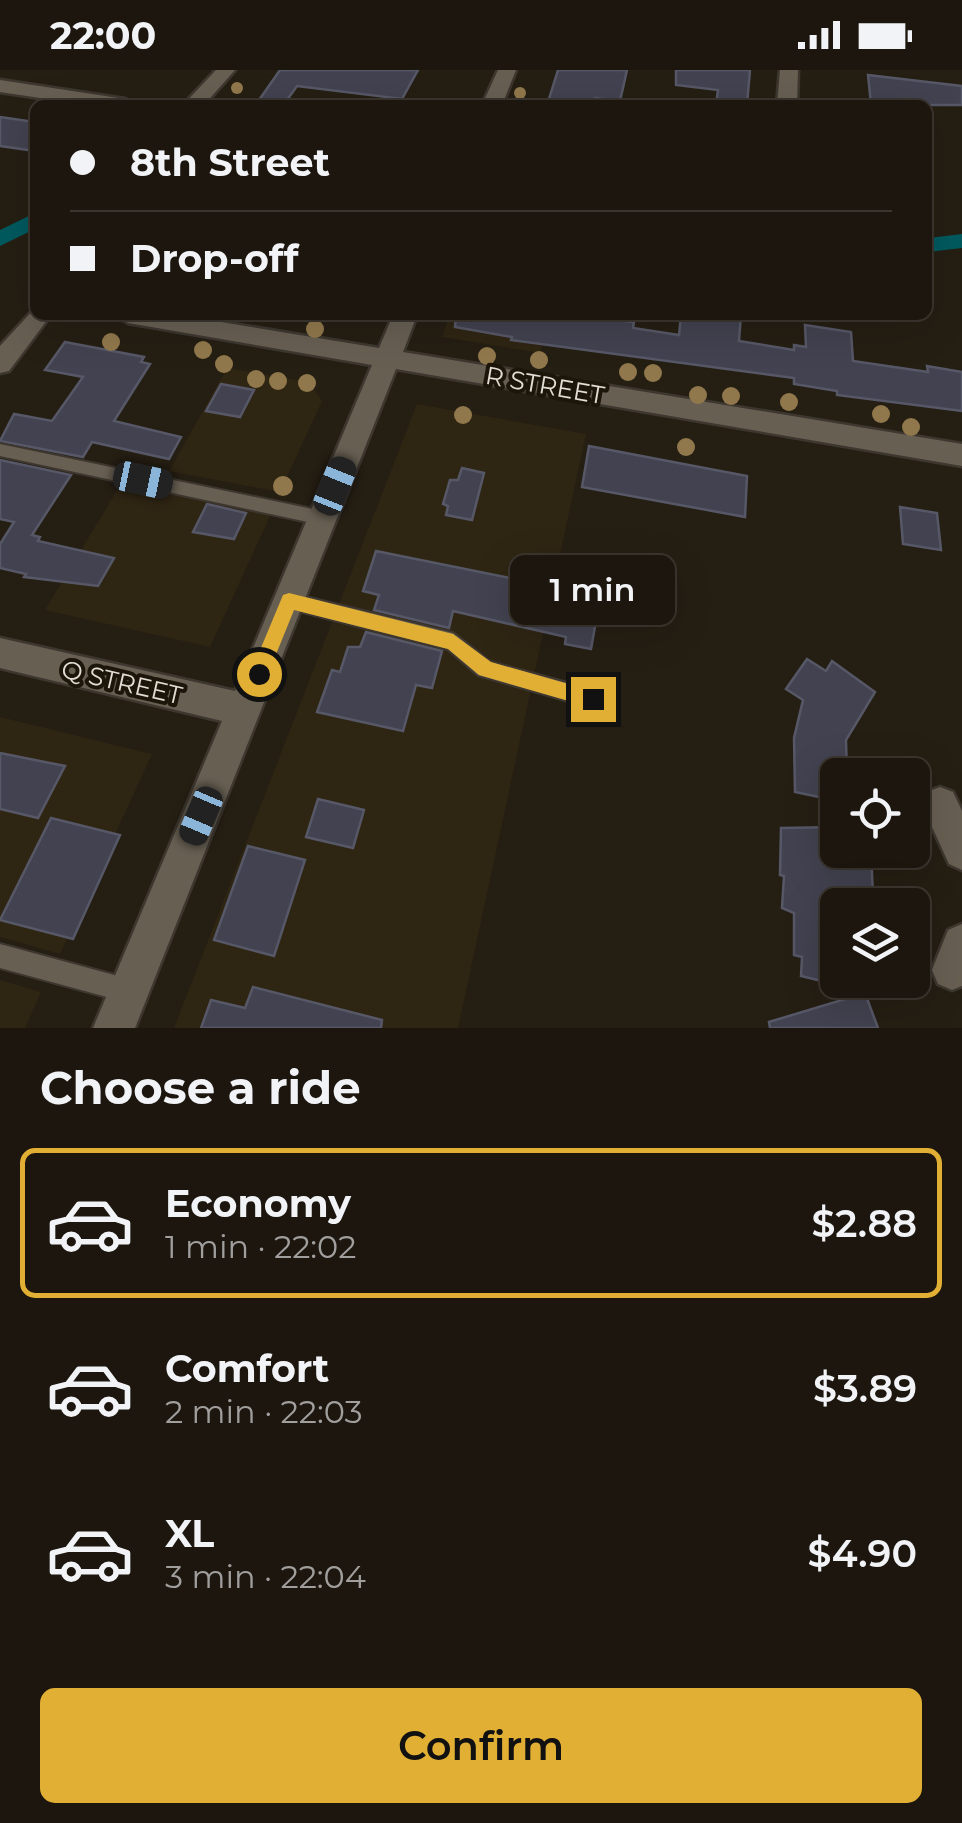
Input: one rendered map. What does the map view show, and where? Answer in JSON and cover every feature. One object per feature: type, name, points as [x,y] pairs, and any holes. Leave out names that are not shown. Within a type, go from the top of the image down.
[{"type":"street","points":[[198,100],[226,70]]},
{"type":"street","points":[[494,100],[507,70]]},
{"type":"street","points":[[787,100],[789,70]]},
{"type":"street","points":[[0,86],[93,100]]},
{"type":"street","points":[[0,364],[34,320]]},
{"type":"street","name":"R STREET","points":[[158,320],[962,454]]},
{"type":"street","points":[[114,1028],[402,320]]},
{"type":"street","name":"Q STREET","points":[[0,653],[244,710]]},
{"type":"street","points":[[940,805],[962,851]]},
{"type":"lane","points":[[0,450],[322,518]]},
{"type":"lane","points":[[289,601],[453,642],[486,669],[593,699]]},
{"type":"lane","points":[[0,956],[129,991]]},
{"type":"shaded area","points":[[448,320],[550,320],[540,353],[442,337]]},
{"type":"shaded area","points":[[227,368],[309,382],[322,401],[280,492],[169,471]]},
{"type":"shaded area","points":[[417,404],[586,434],[458,1028],[174,1028]]},
{"type":"shaded area","points":[[122,482],[272,512],[210,647],[45,610]]},
{"type":"shaded area","points":[[0,717],[152,754],[60,954],[0,937]]},
{"type":"shaded area","points":[[0,980],[41,992],[25,1028],[0,1028]]},
{"type":"building","points":[[280,70],[418,70],[402,99],[297,86],[287,100],[259,100]]},
{"type":"building","points":[[558,70],[627,70],[620,100],[549,100]]},
{"type":"building","points":[[676,70],[750,70],[747,100],[717,100],[718,90],[676,85]]},
{"type":"building","points":[[868,75],[962,86],[962,105],[932,105],[932,100],[870,100]]},
{"type":"building","points":[[0,117],[30,121],[30,150],[0,146]]},
{"type":"building","points":[[456,320],[616,320],[634,322],[633,328],[679,335],[680,320],[741,320],[739,341],[794,350],[794,345],[806,347],[805,325],[851,332],[853,361],[928,372],[927,366],[962,372],[962,411],[837,395],[837,391],[794,384],[794,378],[511,340],[512,337],[455,327]]},
{"type":"building","points":[[65,342],[144,357],[141,362],[150,364],[114,421],[181,437],[169,459],[92,442],[83,457],[0,441],[14,414],[52,421],[83,377],[45,370]]},
{"type":"building","points":[[221,384],[254,390],[240,417],[206,411]]},
{"type":"building","points":[[589,446],[747,476],[745,517],[582,487]]},
{"type":"building","points":[[0,460],[71,475],[32,535],[40,537],[38,541],[114,558],[98,586],[24,577],[26,574],[0,568],[0,544],[14,522],[0,519]]},
{"type":"building","points":[[462,468],[484,473],[472,520],[446,515],[448,506],[443,504],[450,480],[458,480]]},
{"type":"building","points":[[207,504],[246,513],[234,539],[193,532]]},
{"type":"building","points":[[900,507],[937,513],[941,550],[903,544]]},
{"type":"building","points":[[376,551],[565,589],[560,614],[596,621],[591,649],[565,644],[566,637],[453,611],[449,628],[374,610],[379,595],[363,591]]},
{"type":"building","points":[[366,632],[442,651],[432,688],[416,685],[403,731],[317,712],[332,670],[340,672],[348,647],[360,647]]},
{"type":"building","points":[[807,659],[826,671],[832,661],[875,692],[846,740],[847,758],[820,758],[820,797],[795,792],[794,738],[803,700],[786,689]]},
{"type":"building","points":[[0,753],[65,766],[38,818],[0,809]]},
{"type":"building","points":[[318,799],[364,810],[353,848],[306,837]]},
{"type":"building","points":[[51,818],[120,835],[73,939],[0,920]]},
{"type":"building","points":[[820,827],[820,868],[872,868],[873,888],[820,888],[820,981],[801,976],[802,957],[794,955],[794,913],[782,908],[781,828]]},
{"type":"building","points":[[248,846],[305,860],[274,956],[214,940]]},
{"type":"building","points":[[253,987],[382,1020],[381,1028],[201,1028],[211,1000],[245,1008]]},
{"type":"building","points":[[848,998],[867,998],[878,1028],[770,1028],[769,1022]]},
{"type":"waterway","points":[[0,239],[30,223]]},
{"type":"waterway","points":[[932,245],[962,241]]},
{"type":"route","points":[[259,674],[289,601],[453,642],[486,669],[593,699]]}]
